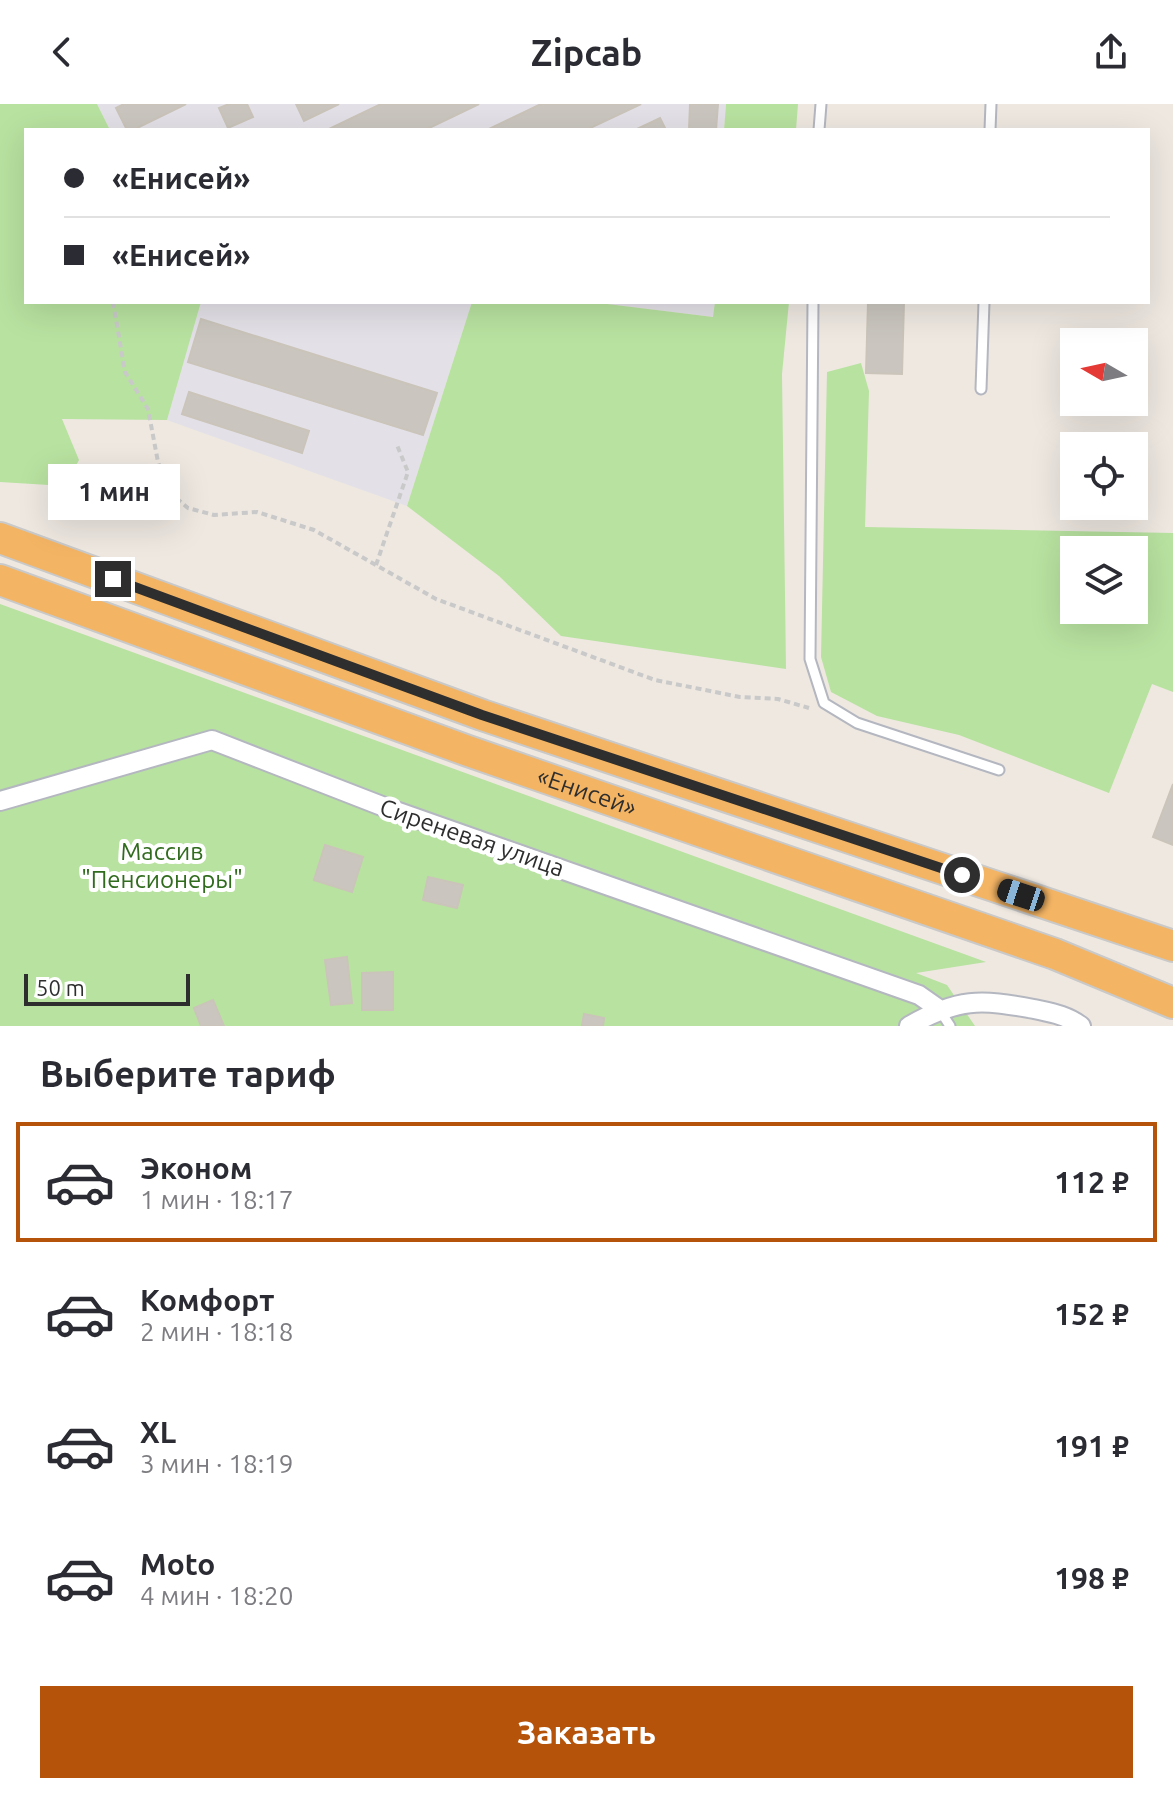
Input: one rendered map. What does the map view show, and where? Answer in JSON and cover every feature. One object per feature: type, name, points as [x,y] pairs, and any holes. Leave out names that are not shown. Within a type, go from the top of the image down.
[{"type":"highway","name":"«Енисей»","points":[[0,538],[482,715],[1173,946]]},
{"type":"highway","name":"«Енисей»","points":[[0,580],[468,751],[1055,954],[1173,1003]]},
{"type":"highway","points":[[1110,977],[1173,1010]]},
{"type":"street","name":"Сиреневая улица","points":[[0,801],[212,740],[387,808],[919,995],[939,1009]]},
{"type":"street","points":[[909,1026],[939,1009],[987,1000],[1067,1016],[1081,1026]]},
{"type":"lane","points":[[819,128],[821,104]]},
{"type":"lane","points":[[990,128],[991,104]]},
{"type":"lane","points":[[813,304],[810,659],[824,703],[857,723],[999,770]]},
{"type":"lane","points":[[981,389],[984,304]]},
{"type":"lane","points":[[939,1009],[950,1026]]},
{"type":"path","points":[[113,304],[125,372],[148,409],[158,462],[170,493],[188,508],[214,515],[257,512],[314,530],[436,599],[655,680],[740,697],[778,699],[817,711]]},
{"type":"path","points":[[376,565],[408,472],[397,445]]},
{"type":"shaded area","points":[[97,104],[726,104],[724,128],[109,128]]},
{"type":"shaded area","points":[[200,304],[471,304],[407,506],[167,420]]},
{"type":"shaded area","points":[[607,304],[715,304],[714,317]]},
{"type":"green space","points":[[0,104],[97,104],[109,128],[24,128],[24,304],[200,304],[167,420],[62,419],[79,460],[65,486],[0,482]]},
{"type":"green space","points":[[726,104],[798,104],[796,128],[724,128]]},
{"type":"green space","points":[[471,304],[607,304],[713,317],[715,304],[789,304],[782,374],[786,669],[561,636],[499,576],[407,506]]},
{"type":"green space","points":[[861,363],[869,391],[865,527],[1173,533],[1173,692],[1152,684],[1109,793],[959,735],[877,716],[831,692],[821,657],[827,372]]},
{"type":"green space","name":"Массив \"Пенсионеры\"","points":[[0,604],[986,962],[916,973],[947,985],[975,1026],[0,1026]]},
{"type":"building","points":[[124,104],[186,104],[137,128],[126,128],[116,108]]},
{"type":"building","points":[[229,104],[247,104],[253,117],[228,128],[219,108]]},
{"type":"building","points":[[296,104],[339,104],[304,121]]},
{"type":"building","points":[[381,104],[479,104],[429,128],[331,128]]},
{"type":"building","points":[[541,104],[641,104],[590,128],[491,128]]},
{"type":"building","points":[[690,104],[718,104],[716,128],[689,128]]},
{"type":"building","points":[[660,118],[665,128],[639,128]]},
{"type":"building","points":[[868,304],[904,304],[902,374],[866,373]]},
{"type":"building","points":[[201,319],[437,393],[423,435],[188,362]]},
{"type":"building","points":[[189,392],[309,431],[302,453],[182,414]]},
{"type":"building","points":[[1173,784],[1173,845],[1153,837]]},
{"type":"building","points":[[325,845],[363,857],[352,892],[314,880]]},
{"type":"building","points":[[428,877],[463,885],[457,908],[423,900]]},
{"type":"building","points":[[347,957],[352,1003],[331,1005],[325,960]]},
{"type":"building","points":[[393,972],[393,1010],[362,1010],[362,973]]},
{"type":"building","points":[[213,1000],[224,1026],[201,1026],[194,1008]]},
{"type":"building","points":[[584,1014],[604,1018],[603,1026],[582,1026]]},
{"type":"route","points":[[113,579],[482,715],[962,875]]}]
